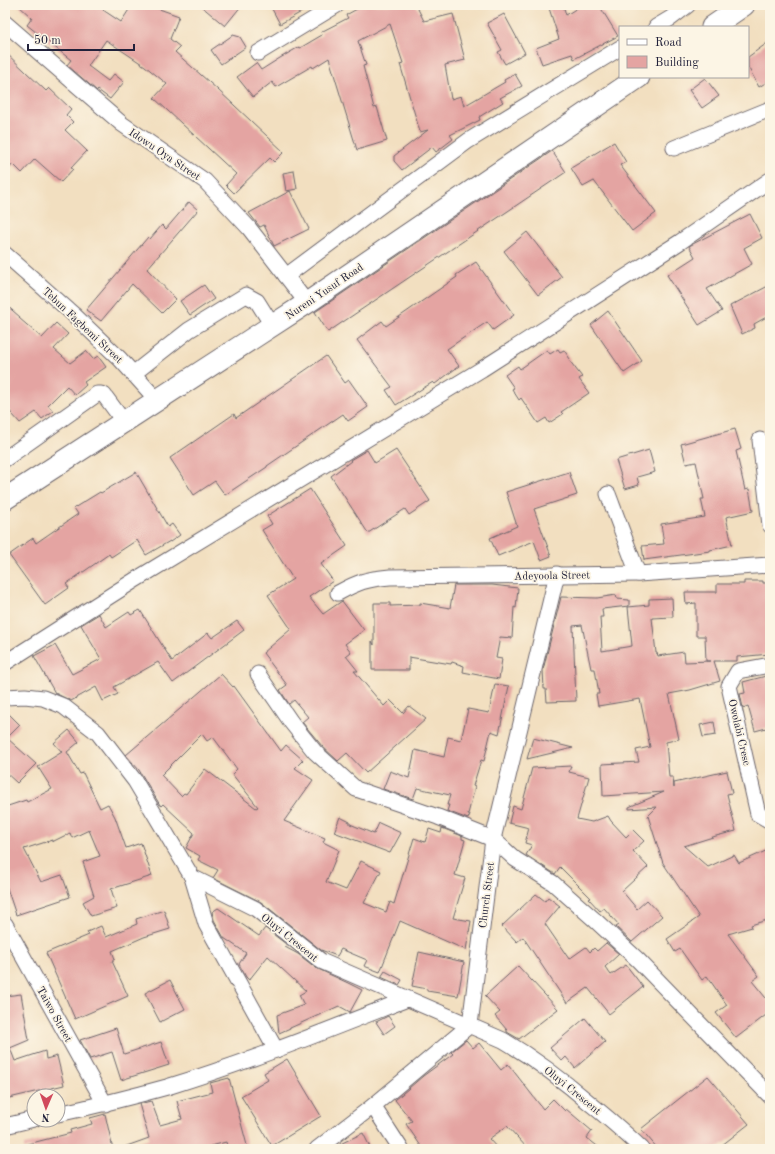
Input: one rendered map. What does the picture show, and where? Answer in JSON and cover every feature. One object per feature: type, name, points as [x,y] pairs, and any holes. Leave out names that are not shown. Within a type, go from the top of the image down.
[{"type":"street","points":[[258,53],[337,5]]},
{"type":"street","points":[[658,26],[688,5]]},
{"type":"street","points":[[713,26],[744,5]]},
{"type":"street","name":"Idowu Oya Street","points":[[5,23],[122,124],[205,181],[249,228],[307,304]]},
{"type":"street","points":[[286,276],[468,141],[619,49]]},
{"type":"street","name":"Nureni Yusuf Road","points":[[5,499],[272,325],[307,304],[638,78]]},
{"type":"street","points":[[674,148],[770,109]]},
{"type":"street","points":[[5,663],[135,580],[482,369],[680,242],[770,180]]},
{"type":"street","name":"Tebun Fagbemi Street","points":[[5,254],[73,314],[157,400]]},
{"type":"street","points":[[133,374],[189,330],[246,295],[257,301],[272,325]]},
{"type":"street","points":[[5,459],[97,394],[104,396],[124,422]]},
{"type":"street","points":[[760,440],[770,524]]},
{"type":"street","points":[[608,494],[638,574]]},
{"type":"street","name":"Adeyoola Street","points":[[338,593],[357,583],[370,579],[390,577],[638,574],[770,565]]},
{"type":"street","name":"Church Street","points":[[470,1025],[493,839],[557,574]]},
{"type":"street","name":"Owolabi Cresc","points":[[770,665],[738,671],[729,686],[758,814],[770,821]]},
{"type":"street","points":[[258,674],[291,722],[315,752],[356,789],[438,817],[493,839],[515,859],[553,883],[638,960],[770,1096]]},
{"type":"street","points":[[5,696],[43,698],[63,706],[98,733],[135,781],[192,876],[206,924],[276,1050]]},
{"type":"street","name":"Oluyi Crescent","points":[[192,876],[256,909],[320,961],[470,1025],[503,1040],[529,1055],[628,1134],[642,1149]]},
{"type":"street","name":"Taiwo Street","points":[[5,924],[105,1104]]},
{"type":"street","points":[[66,1112],[105,1104],[168,1086],[276,1050],[408,999]]},
{"type":"street","points":[[317,1149],[373,1106],[470,1025]]},
{"type":"street","points":[[373,1106],[401,1149]]},
{"type":"street","points":[[5,1126],[26,1121]]},
{"type":"building","points":[[18,5],[106,5],[103,10],[121,22],[132,5],[148,5],[179,16],[170,39],[180,47],[175,52],[284,152],[274,162],[270,158],[234,193],[226,185],[236,174],[154,98],[167,84],[145,66],[106,40],[88,66],[108,81],[114,74],[124,82],[110,99],[98,90],[97,91],[67,65],[71,60],[27,25],[32,18]]},
{"type":"building","points":[[200,5],[242,5],[225,26]]},
{"type":"building","points":[[279,5],[314,5],[280,24],[272,9]]},
{"type":"building","points":[[354,5],[416,5],[424,21],[453,14],[465,60],[445,65],[451,99],[461,96],[464,106],[505,82],[504,80],[515,74],[522,86],[500,98],[503,102],[479,117],[480,120],[450,135],[453,139],[436,152],[432,147],[402,170],[394,161],[394,156],[428,130],[420,132],[400,64],[403,63],[390,24],[358,41],[366,65],[363,66],[374,108],[377,107],[387,141],[357,150],[329,58],[276,87],[272,82],[253,97],[237,77],[256,63],[261,70],[322,35],[321,32],[348,18],[346,15],[357,9]]},
{"type":"building","points":[[548,5],[563,5],[566,15],[582,5],[599,5],[618,36],[574,59],[572,54],[542,64],[536,48],[559,39]]},
{"type":"building","points":[[504,14],[525,53],[505,64],[498,52],[502,50],[487,23]]},
{"type":"building","points":[[233,35],[240,37],[246,47],[221,64],[211,50]]},
{"type":"building","points":[[770,41],[770,80],[759,87],[749,69],[749,56]]},
{"type":"building","points":[[5,52],[46,91],[49,88],[71,109],[66,115],[73,122],[65,130],[87,151],[71,168],[73,169],[61,182],[35,159],[22,173],[13,164],[5,173]]},
{"type":"building","points":[[705,78],[719,96],[702,108],[689,90]]},
{"type":"building","points":[[614,142],[626,162],[620,165],[656,213],[632,231],[594,181],[583,187],[571,168]]},
{"type":"building","points":[[552,151],[566,172],[328,332],[315,312]]},
{"type":"building","points":[[294,171],[297,189],[286,191],[283,173]]},
{"type":"building","points":[[290,191],[309,229],[274,246],[264,225],[260,227],[249,213]]},
{"type":"building","points":[[189,202],[198,210],[147,269],[176,299],[162,313],[132,284],[101,321],[86,310],[148,237],[150,239],[162,225],[166,229]]},
{"type":"building","points":[[750,214],[762,238],[744,248],[752,264],[707,289],[722,311],[699,325],[667,275],[695,257],[689,246]]},
{"type":"building","points":[[527,232],[562,277],[538,295],[504,251]]},
{"type":"building","points":[[476,262],[514,315],[493,330],[487,322],[447,349],[459,366],[435,384],[433,382],[396,405],[386,390],[392,387],[357,340],[382,321],[386,326],[457,277],[456,275]]},
{"type":"building","points":[[204,285],[214,299],[190,315],[180,301]]},
{"type":"building","points":[[770,285],[770,315],[754,324],[755,328],[742,334],[730,306]]},
{"type":"building","points":[[5,304],[42,338],[56,323],[68,334],[54,349],[70,363],[86,351],[93,359],[98,356],[106,367],[84,382],[86,385],[75,395],[67,386],[48,405],[53,411],[42,419],[36,412],[20,423],[5,406]]},
{"type":"building","points":[[608,311],[642,361],[624,373],[591,325]]},
{"type":"building","points":[[558,349],[560,352],[564,350],[570,359],[569,360],[582,377],[579,379],[589,393],[561,412],[563,414],[549,423],[546,418],[538,423],[521,398],[519,400],[512,389],[514,388],[505,375],[518,366],[520,369],[547,350],[550,354]]},
{"type":"building","points":[[326,356],[345,383],[349,380],[368,407],[348,421],[343,414],[225,495],[215,481],[194,495],[170,458],[234,414],[236,418]]},
{"type":"building","points":[[735,429],[741,449],[736,451],[745,490],[749,489],[753,511],[726,517],[732,545],[710,551],[644,560],[642,546],[664,544],[661,524],[705,517],[701,499],[704,499],[696,462],[686,464],[681,444]]},
{"type":"building","points":[[367,450],[375,463],[396,450],[430,501],[409,515],[405,509],[368,533],[331,476],[351,461],[350,460]]},
{"type":"building","points":[[649,450],[655,472],[637,477],[639,485],[625,489],[616,460]]},
{"type":"building","points":[[136,472],[168,527],[172,524],[180,535],[146,555],[137,540],[111,557],[109,554],[66,584],[69,588],[45,605],[9,555],[33,538],[36,543],[78,514],[74,508]]},
{"type":"building","points":[[569,472],[577,495],[534,509],[551,556],[541,560],[534,541],[498,556],[490,538],[517,526],[506,492]]},
{"type":"building","points":[[310,489],[347,546],[321,564],[333,581],[309,597],[323,614],[342,601],[364,630],[345,644],[351,652],[346,656],[358,671],[354,671],[384,706],[390,700],[403,713],[409,706],[426,719],[366,773],[347,753],[338,761],[322,746],[302,722],[308,717],[294,700],[289,704],[280,690],[287,685],[263,653],[291,629],[268,595],[293,579],[262,530],[272,524],[267,516]]},
{"type":"building","points":[[744,581],[763,581],[763,583],[770,583],[770,654],[737,657],[737,661],[714,661],[720,681],[690,690],[669,694],[679,739],[666,742],[669,777],[673,777],[674,788],[674,783],[727,771],[732,793],[727,794],[736,831],[684,846],[708,867],[734,855],[739,863],[770,849],[770,919],[751,925],[752,927],[728,934],[759,976],[752,981],[770,1003],[770,1012],[736,1038],[716,1013],[727,1005],[707,976],[702,980],[680,949],[675,952],[667,939],[699,917],[663,863],[648,816],[657,807],[629,809],[629,807],[664,792],[603,796],[602,764],[639,762],[636,750],[650,747],[640,699],[598,706],[596,694],[599,694],[595,669],[591,669],[582,625],[573,626],[576,701],[547,702],[546,689],[544,689],[543,670],[561,597],[597,598],[616,595],[617,599],[629,600],[629,606],[602,609],[603,617],[600,617],[602,651],[632,646],[628,607],[649,605],[649,599],[672,598],[673,617],[652,618],[656,653],[658,656],[684,652],[685,662],[710,661],[706,661],[705,636],[696,636],[696,603],[686,604],[685,592],[717,592],[717,584],[744,584]]},
{"type":"building","points":[[454,585],[492,585],[518,588],[516,608],[514,607],[512,638],[500,637],[496,658],[502,659],[499,679],[463,672],[464,666],[452,662],[451,664],[409,657],[409,670],[372,670],[372,641],[374,645],[374,603],[390,603],[390,606],[420,605],[420,603],[450,608]]},
{"type":"building","points":[[140,610],[172,661],[208,633],[212,638],[237,621],[244,630],[173,683],[158,662],[114,687],[118,694],[103,701],[96,687],[71,701],[55,693],[34,656],[55,645],[72,674],[101,659],[81,625],[99,614],[106,627],[129,612],[131,615]]},
{"type":"building","points":[[221,674],[233,687],[234,686],[281,751],[286,745],[303,760],[295,768],[313,780],[284,821],[325,838],[323,842],[339,850],[326,882],[346,890],[361,861],[381,871],[364,903],[386,912],[390,902],[394,904],[414,838],[425,842],[429,829],[441,833],[442,828],[462,836],[462,839],[465,840],[455,875],[465,878],[453,918],[471,921],[466,950],[400,921],[380,972],[364,966],[367,960],[341,949],[337,956],[321,950],[261,902],[213,878],[218,870],[198,860],[200,856],[186,848],[194,833],[163,804],[161,806],[160,805],[139,770],[126,755]],"holes":[[[202,734],[207,741],[213,737],[237,769],[232,774],[258,807],[256,808],[205,769],[186,794],[184,793],[181,796],[161,775]]]},
{"type":"building","points":[[766,676],[770,685],[770,727],[755,731],[748,706],[743,708],[740,694],[745,693],[743,682]]},
{"type":"building","points":[[495,684],[509,686],[499,734],[491,731],[484,761],[481,760],[473,786],[475,787],[468,819],[447,811],[450,795],[417,788],[413,799],[383,789],[390,771],[409,778],[415,750],[444,757],[448,737],[461,740],[468,709],[489,713]]},
{"type":"building","points":[[5,710],[20,725],[7,738],[36,764],[17,783],[5,772]]},
{"type":"building","points":[[714,722],[716,735],[703,737],[700,725]]},
{"type":"building","points":[[69,730],[79,742],[67,752],[80,774],[83,773],[100,808],[108,804],[115,817],[126,848],[141,843],[152,876],[111,889],[117,908],[91,916],[83,902],[94,896],[83,862],[100,856],[89,830],[72,838],[70,833],[52,842],[52,840],[24,849],[41,882],[62,875],[70,897],[16,915],[5,882],[5,807],[26,800],[27,802],[52,789],[38,767],[62,752],[54,743]]},
{"type":"building","points":[[533,738],[573,748],[527,759]]},
{"type":"building","points":[[571,766],[569,772],[589,777],[577,819],[592,822],[608,816],[626,837],[633,830],[644,841],[633,851],[648,867],[622,891],[637,909],[647,900],[662,916],[632,942],[616,927],[619,925],[604,908],[600,911],[589,899],[591,898],[560,867],[555,874],[526,855],[532,845],[525,843],[529,828],[509,823],[513,806],[521,809],[532,768]]},
{"type":"building","points":[[340,817],[350,822],[350,824],[374,834],[379,823],[401,833],[390,853],[334,832]]},
{"type":"building","points":[[536,894],[545,901],[548,897],[560,906],[545,924],[569,959],[586,947],[590,952],[594,948],[597,951],[606,943],[619,954],[605,967],[611,975],[626,965],[643,987],[609,1014],[588,988],[567,1003],[523,937],[517,942],[502,926]]},
{"type":"building","points":[[218,908],[259,936],[265,928],[286,944],[285,947],[298,954],[316,968],[362,990],[350,1012],[339,1006],[279,1033],[277,1015],[304,1005],[299,995],[306,991],[268,956],[249,980],[239,964],[246,953],[224,938],[214,920],[212,912]]},
{"type":"building","points":[[164,910],[170,929],[144,937],[112,951],[115,959],[112,961],[128,996],[75,1019],[46,953],[89,935],[87,932],[101,926],[106,937],[137,924],[136,919]]},
{"type":"building","points":[[419,952],[464,962],[458,996],[427,991],[427,989],[412,986]]},
{"type":"building","points":[[518,966],[558,1009],[519,1039],[507,1032],[495,1016],[500,1012],[485,996]]},
{"type":"building","points":[[385,971],[402,980],[399,985],[381,977]]},
{"type":"building","points":[[170,980],[185,1009],[160,1022],[145,993]]},
{"type":"building","points":[[21,994],[29,1040],[10,1048],[15,1061],[45,1051],[46,1059],[57,1056],[64,1085],[51,1088],[26,1088],[26,1094],[5,1099],[5,996]]},
{"type":"building","points":[[388,1016],[395,1026],[384,1034],[376,1022]]},
{"type":"building","points":[[585,1018],[605,1042],[575,1068],[566,1057],[562,1061],[550,1048]]},
{"type":"building","points":[[116,1028],[124,1054],[161,1042],[169,1065],[121,1080],[112,1052],[90,1059],[80,1040]]},
{"type":"building","points":[[466,1040],[473,1048],[479,1043],[501,1070],[508,1064],[543,1109],[553,1099],[565,1111],[566,1109],[592,1131],[587,1138],[601,1149],[528,1149],[507,1126],[489,1139],[498,1149],[423,1149],[406,1124],[412,1121],[395,1100],[423,1076],[453,1054],[451,1052]]},
{"type":"building","points":[[287,1059],[321,1116],[272,1146],[241,1096],[268,1080],[264,1073]]},
{"type":"building","points":[[708,1076],[749,1124],[717,1149],[658,1149],[641,1129]]},
{"type":"building","points":[[229,1078],[248,1149],[228,1149],[226,1142],[200,1149],[124,1149],[124,1147],[149,1138],[139,1104],[151,1101],[160,1125],[182,1119],[177,1101],[212,1092],[210,1083]]},
{"type":"building","points":[[105,1114],[113,1149],[24,1149],[24,1145],[71,1133],[70,1130],[92,1124],[90,1118]]},
{"type":"building","points":[[363,1133],[371,1149],[332,1149],[336,1146]]}]
